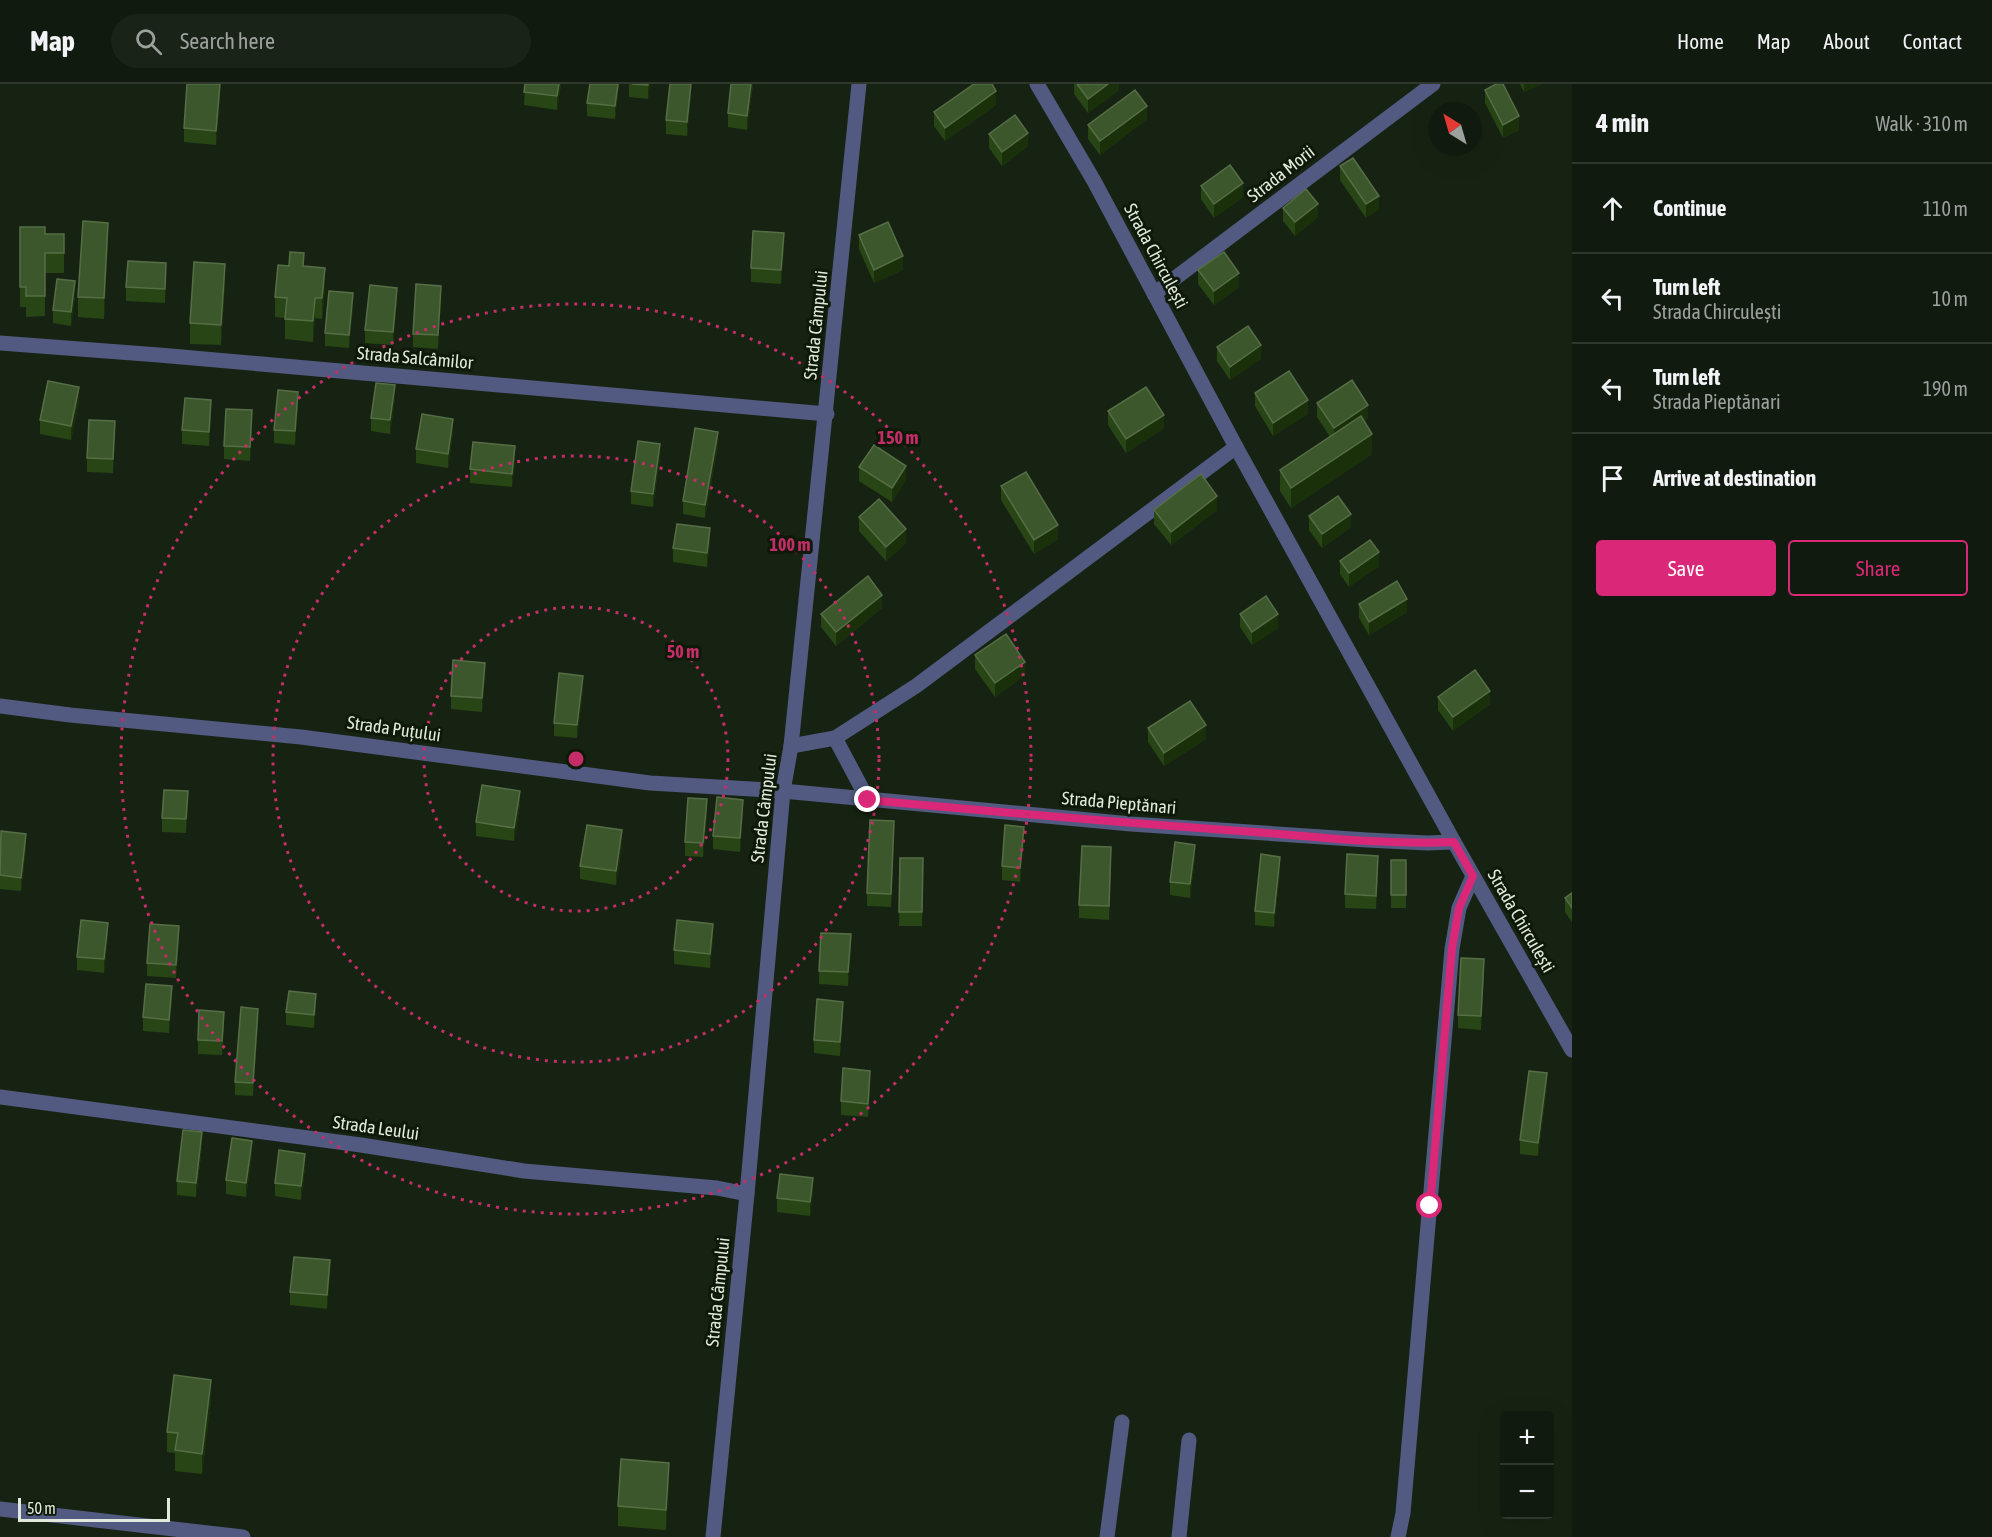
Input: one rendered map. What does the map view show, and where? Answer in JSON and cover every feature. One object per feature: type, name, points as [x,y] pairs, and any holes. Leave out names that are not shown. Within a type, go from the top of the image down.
[{"type":"street","name":"Strada Câmpului","points":[[713,1537],[747,1194],[783,791],[791,746],[859,84]]},
{"type":"street","name":"Strada Chirculești","points":[[1038,84],[1094,181],[1236,447],[1454,842],[1572,1050]]},
{"type":"street","name":"Strada Morii","points":[[1154,294],[1433,84]]},
{"type":"street","name":"Strada Salcâmilor","points":[[0,343],[826,414]]},
{"type":"street","points":[[791,746],[835,738],[916,686],[1236,447]]},
{"type":"street","name":"Strada Puțului","points":[[0,706],[70,715],[301,736],[650,783],[783,791]]},
{"type":"street","points":[[835,738],[868,800]]},
{"type":"street","name":"Strada Pieptănari","points":[[783,791],[1131,824],[1367,840],[1454,842]]},
{"type":"street","points":[[1398,1537],[1409,1456],[1452,949],[1459,908],[1473,876]]},
{"type":"street","name":"Strada Leului","points":[[0,1097],[361,1145],[524,1171],[717,1188],[747,1194]]},
{"type":"street","points":[[1107,1537],[1122,1422]]},
{"type":"street","points":[[1179,1537],[1189,1440]]},
{"type":"street","points":[[0,1509],[243,1537]]},
{"type":"building","points":[[187,84],[220,84],[216,131],[184,128]]},
{"type":"building","points":[[525,84],[559,84],[557,96],[524,92]]},
{"type":"building","points":[[590,84],[618,84],[615,106],[587,103]]},
{"type":"building","points":[[670,84],[691,84],[687,122],[666,120]]},
{"type":"building","points":[[731,84],[751,84],[747,116],[728,113]]},
{"type":"building","points":[[974,84],[992,84],[996,91],[945,128],[934,112]]},
{"type":"building","points":[[1077,84],[1108,84],[1088,99]]},
{"type":"building","points":[[1496,84],[1503,84],[1519,116],[1503,125],[1485,90]]},
{"type":"building","points":[[1135,90],[1147,106],[1100,141],[1088,125]]},
{"type":"building","points":[[1015,115],[1028,133],[1002,152],[989,134]]},
{"type":"building","points":[[1353,158],[1379,196],[1366,204],[1340,166]]},
{"type":"building","points":[[1230,165],[1243,183],[1214,204],[1201,186]]},
{"type":"building","points":[[1306,189],[1318,204],[1295,222],[1283,208]]},
{"type":"building","points":[[83,221],[108,223],[104,298],[78,297]]},
{"type":"building","points":[[888,222],[903,256],[874,270],[859,235]]},
{"type":"building","points":[[20,227],[45,227],[45,234],[64,234],[64,253],[45,253],[45,296],[26,296],[26,287],[20,287]]},
{"type":"building","points":[[753,231],[784,233],[781,270],[751,268]]},
{"type":"building","points":[[290,252],[304,253],[303,266],[325,268],[322,298],[315,298],[313,321],[285,319],[287,298],[275,297],[278,265],[289,266]]},
{"type":"building","points":[[1224,252],[1239,273],[1214,291],[1198,270]]},
{"type":"building","points":[[128,261],[166,263],[165,289],[126,287]]},
{"type":"building","points":[[194,262],[225,264],[221,325],[190,323]]},
{"type":"building","points":[[57,279],[75,281],[71,312],[53,310]]},
{"type":"building","points":[[416,284],[441,286],[438,335],[413,334]]},
{"type":"building","points":[[370,285],[397,288],[393,332],[365,330]]},
{"type":"building","points":[[329,291],[353,293],[349,335],[325,333]]},
{"type":"building","points":[[1248,326],[1261,345],[1230,367],[1217,347]]},
{"type":"building","points":[[1289,371],[1308,400],[1273,423],[1255,393]]},
{"type":"building","points":[[1352,380],[1368,405],[1334,428],[1317,403]]},
{"type":"building","points":[[48,381],[79,387],[71,426],[40,420]]},
{"type":"building","points":[[376,383],[395,385],[390,420],[371,418]]},
{"type":"building","points":[[1146,387],[1164,415],[1126,439],[1108,411]]},
{"type":"building","points":[[278,390],[298,392],[295,431],[274,430]]},
{"type":"building","points":[[185,398],[211,400],[209,432],[182,430]]},
{"type":"building","points":[[226,409],[252,410],[250,447],[224,446]]},
{"type":"building","points":[[422,414],[453,419],[448,454],[416,449]]},
{"type":"building","points":[[1361,416],[1372,434],[1291,488],[1280,470]]},
{"type":"building","points":[[89,420],[115,421],[113,459],[87,458]]},
{"type":"building","points":[[695,428],[718,432],[705,505],[683,501]]},
{"type":"building","points":[[638,441],[660,444],[653,494],[631,491]]},
{"type":"building","points":[[473,442],[515,446],[512,474],[470,469]]},
{"type":"building","points":[[874,445],[906,466],[892,488],[859,467]]},
{"type":"building","points":[[1026,472],[1058,525],[1034,540],[1001,486]]},
{"type":"building","points":[[1201,474],[1217,496],[1171,532],[1154,510]]},
{"type":"building","points":[[1338,496],[1351,514],[1322,534],[1309,516]]},
{"type":"building","points":[[879,499],[906,529],[886,547],[859,517]]},
{"type":"building","points":[[677,524],[710,528],[707,553],[673,548]]},
{"type":"building","points":[[1370,540],[1379,552],[1349,573],[1340,561]]},
{"type":"building","points":[[868,576],[882,595],[836,632],[821,614]]},
{"type":"building","points":[[1397,581],[1407,599],[1369,622],[1359,604]]},
{"type":"building","points":[[1266,596],[1278,614],[1252,632],[1240,614]]},
{"type":"building","points":[[1006,634],[1025,662],[995,683],[975,655]]},
{"type":"building","points":[[453,660],[485,663],[482,698],[451,696]]},
{"type":"building","points":[[1475,670],[1490,691],[1453,717],[1438,697]]},
{"type":"building","points":[[559,673],[583,676],[577,725],[554,723]]},
{"type":"building","points":[[1190,701],[1206,725],[1164,753],[1148,728]]},
{"type":"building","points":[[482,785],[520,791],[514,828],[476,822]]},
{"type":"building","points":[[164,790],[188,791],[186,819],[162,818]]},
{"type":"building","points":[[717,797],[743,800],[740,838],[713,836]]},
{"type":"building","points":[[688,798],[707,799],[703,843],[685,842]]},
{"type":"building","points":[[870,820],[894,821],[891,894],[867,893]]},
{"type":"building","points":[[587,825],[622,830],[616,871],[580,866]]},
{"type":"building","points":[[1005,825],[1024,827],[1020,868],[1002,866]]},
{"type":"building","points":[[1,831],[26,834],[21,878],[0,875]]},
{"type":"building","points":[[1175,842],[1195,845],[1190,884],[1170,882]]},
{"type":"building","points":[[1082,846],[1111,847],[1109,906],[1079,905]]},
{"type":"building","points":[[1261,854],[1280,857],[1274,913],[1255,911]]},
{"type":"building","points":[[1347,854],[1378,856],[1376,896],[1345,894]]},
{"type":"building","points":[[900,858],[923,858],[922,912],[899,912]]},
{"type":"building","points":[[1391,860],[1406,860],[1406,895],[1391,895]]},
{"type":"building","points":[[1572,893],[1572,908],[1565,898]]},
{"type":"building","points":[[81,920],[108,923],[104,959],[77,957]]},
{"type":"building","points":[[677,920],[713,924],[710,954],[674,950]]},
{"type":"building","points":[[150,924],[179,926],[176,965],[147,963]]},
{"type":"building","points":[[821,933],[851,934],[848,972],[819,971]]},
{"type":"building","points":[[1461,958],[1484,959],[1481,1016],[1458,1015]]},
{"type":"building","points":[[146,984],[172,986],[169,1020],[143,1017]]},
{"type":"building","points":[[289,991],[316,994],[314,1015],[286,1012]]},
{"type":"building","points":[[817,999],[843,1002],[840,1042],[814,1040]]},
{"type":"building","points":[[241,1007],[258,1009],[253,1083],[235,1082]]},
{"type":"building","points":[[199,1010],[224,1012],[222,1041],[198,1040]]},
{"type":"building","points":[[843,1068],[870,1071],[868,1104],[841,1101]]},
{"type":"building","points":[[1529,1071],[1547,1073],[1538,1143],[1520,1140]]},
{"type":"building","points":[[183,1130],[202,1132],[196,1183],[177,1181]]},
{"type":"building","points":[[232,1138],[252,1141],[246,1183],[226,1180]]},
{"type":"building","points":[[279,1150],[305,1154],[301,1186],[275,1183]]},
{"type":"building","points":[[780,1174],[813,1178],[810,1202],[777,1198]]},
{"type":"building","points":[[294,1257],[330,1260],[327,1295],[290,1292]]},
{"type":"building","points":[[174,1375],[211,1380],[202,1454],[175,1450],[178,1433],[167,1432]]},
{"type":"building","points":[[621,1459],[669,1463],[666,1510],[618,1506]]},
{"type":"route","points":[[868,800],[1131,824],[1367,840],[1454,842],[1473,876],[1459,908],[1452,949],[1430,1206]]}]
